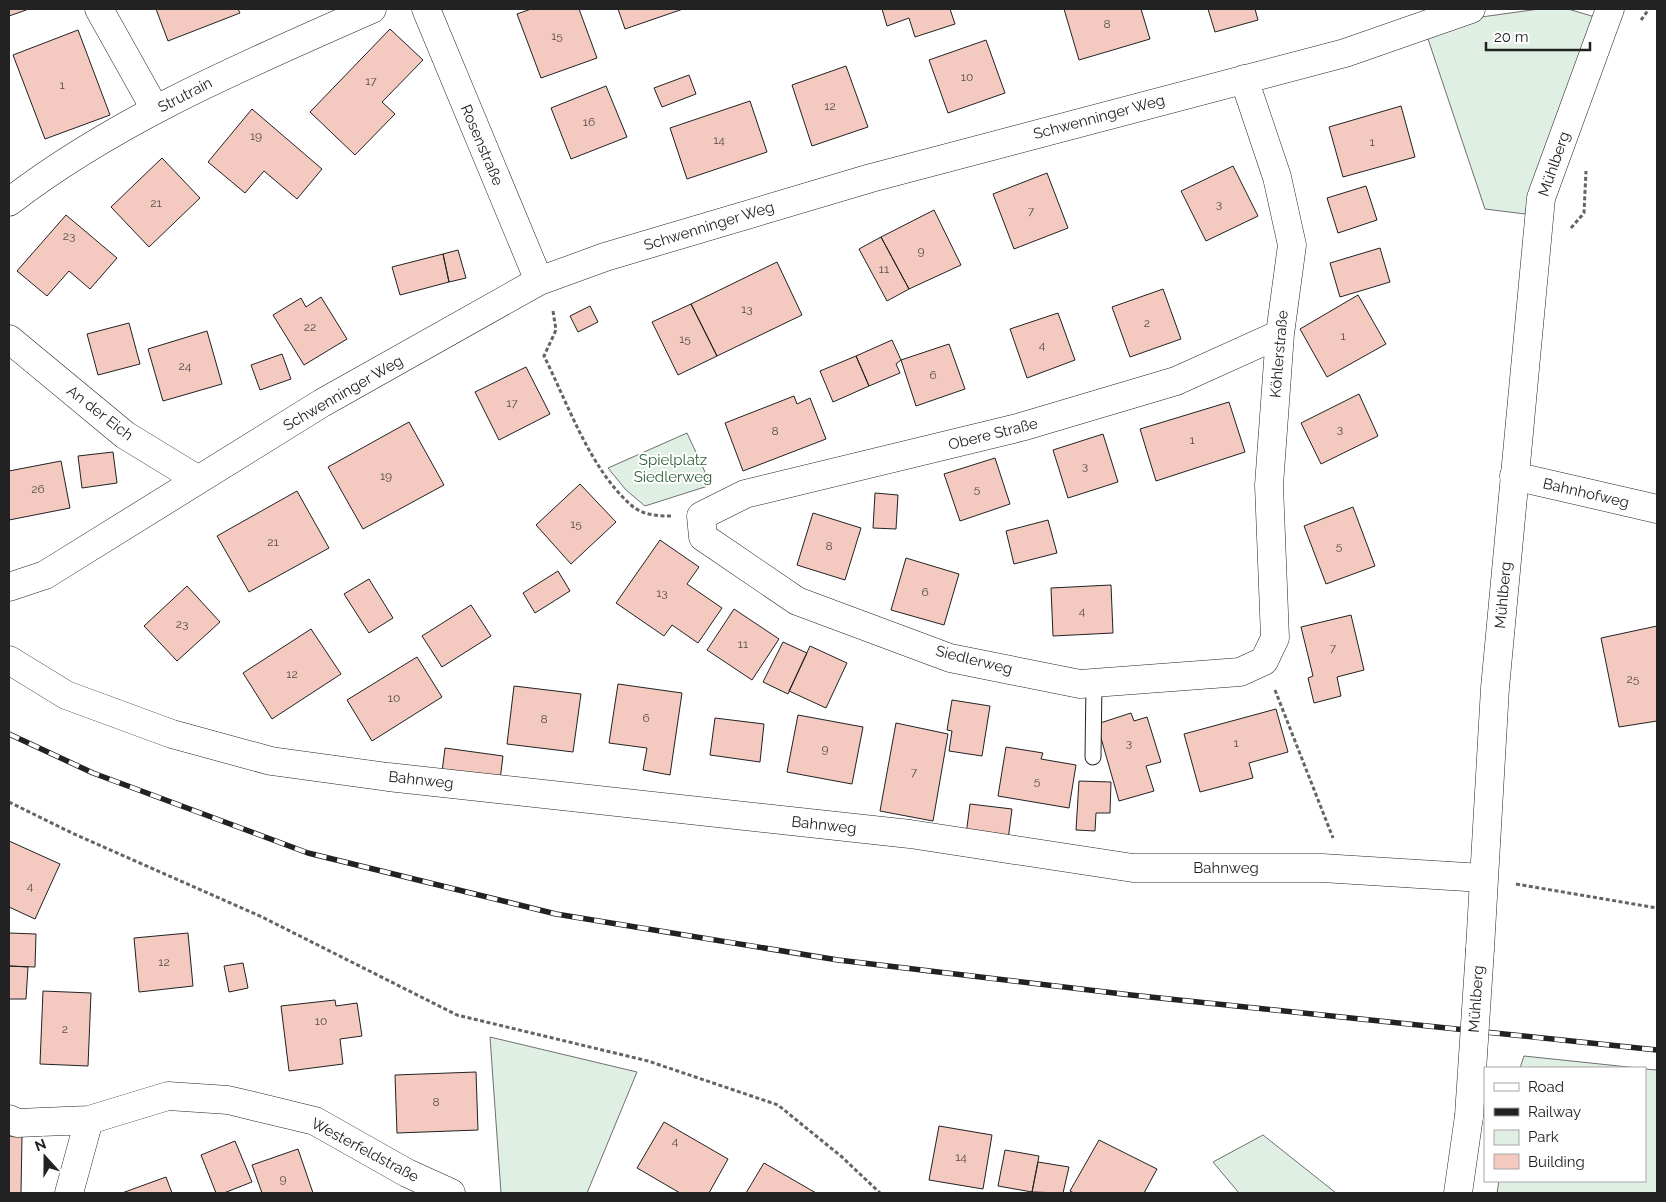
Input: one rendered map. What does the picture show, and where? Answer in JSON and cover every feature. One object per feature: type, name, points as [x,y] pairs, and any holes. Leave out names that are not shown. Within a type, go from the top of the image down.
[{"type":"street","points":[[99,9],[155,110]]},
{"type":"street","name":"Strutrain","points":[[9,202],[35,182],[155,110],[232,72],[372,9]]},
{"type":"street","name":"Rosenstraße","points":[[426,9],[539,281]]},
{"type":"street","name":"Schwenninger Weg","points":[[9,588],[45,575],[322,403],[539,281],[606,257],[871,178],[1345,53],[1470,9]]},
{"type":"street","name":"Mühlberg","points":[[1458,1193],[1469,1116],[1495,688],[1540,198],[1606,10]]},
{"type":"street","name":"Köhlerstraße","points":[[1244,79],[1277,177],[1292,245],[1280,334],[1269,485],[1269,649]]},
{"type":"street","name":"Obere Straße","points":[[701,516],[746,494],[1021,428],[1176,381],[1280,334]]},
{"type":"street","name":"An der Eich","points":[[9,339],[125,435],[197,479]]},
{"type":"street","name":"Bahnhofweg","points":[[1514,476],[1657,509]]},
{"type":"street","name":"Siedlerweg","points":[[701,516],[703,537],[797,601],[950,658],[1080,684],[1240,672],[1269,649]]},
{"type":"street","name":"Bahnweg","points":[[9,660],[66,695],[172,734],[271,761],[388,777],[910,834],[1133,868],[1346,870],[1483,878]]},
{"type":"street","name":"Westerfeldstraße","points":[[9,1119],[17,1123],[89,1120],[168,1096],[228,1100],[315,1121],[407,1173],[450,1193]]},
{"type":"street","points":[[69,1193],[89,1120]]},
{"type":"lane","points":[[1092,758],[1094,683]]},
{"type":"path","points":[[539,281],[551,301],[556,330],[544,356],[595,459],[632,506],[653,516],[701,516]]},
{"type":"path","points":[[1269,649],[1346,870]]},
{"type":"path","points":[[9,802],[72,833],[262,917],[457,1015],[648,1061],[778,1105],[842,1157],[880,1193]]},
{"type":"path","points":[[1483,878],[1657,908]]},
{"type":"green space","points":[[1539,9],[1568,9],[1595,17],[1530,192],[1525,214],[1485,209],[1427,36],[1474,18]]},
{"type":"green space","name":"Spielplatz Siedlerweg","points":[[687,433],[711,485],[645,506],[626,490],[608,468]]},
{"type":"green space","points":[[490,1037],[637,1072],[587,1193],[501,1193]]},
{"type":"green space","points":[[1524,1056],[1628,1067],[1520,1067]]},
{"type":"green space","points":[[1646,1069],[1657,1070],[1657,1193],[1497,1193],[1499,1182],[1646,1182]]},
{"type":"green space","points":[[1263,1135],[1336,1193],[1239,1193],[1213,1162]]},
{"type":"building","points":[[9,9],[29,9],[9,16]]},
{"type":"building","points":[[156,9],[238,9],[240,13],[168,41]]},
{"type":"building","points":[[531,9],[579,9],[597,58],[541,78],[517,14]]},
{"type":"building","points":[[618,9],[683,9],[625,29]]},
{"type":"building","points":[[882,9],[950,9],[955,24],[915,37],[909,18],[887,26]]},
{"type":"building","points":[[1064,9],[1141,9],[1150,39],[1079,60]]},
{"type":"building","points":[[1208,9],[1255,9],[1258,20],[1215,32]]},
{"type":"building","points":[[390,29],[423,60],[382,102],[395,114],[355,155],[310,112]]},
{"type":"building","points":[[78,30],[110,115],[45,139],[13,55]]},
{"type":"building","points":[[986,40],[1005,93],[948,113],[929,60]]},
{"type":"building","points":[[846,66],[868,127],[812,146],[792,85]]},
{"type":"building","points":[[689,75],[696,94],[662,107],[654,88]]},
{"type":"building","points":[[606,86],[627,137],[571,159],[551,108]]},
{"type":"building","points":[[750,101],[767,152],[687,179],[670,128]]},
{"type":"building","points":[[1401,106],[1415,157],[1343,177],[1329,127]]},
{"type":"building","points":[[252,109],[322,169],[297,199],[264,171],[245,193],[208,162]]},
{"type":"building","points":[[162,158],[200,198],[149,247],[111,207]]},
{"type":"building","points":[[1233,166],[1258,216],[1206,241],[1181,191]]},
{"type":"building","points":[[1047,173],[1068,228],[1014,249],[993,194]]},
{"type":"building","points":[[1366,186],[1377,220],[1338,233],[1327,198]]},
{"type":"building","points":[[934,210],[961,265],[909,289],[881,237]]},
{"type":"building","points":[[66,215],[117,258],[90,289],[69,271],[47,296],[17,271]]},
{"type":"building","points":[[881,237],[909,289],[887,301],[859,249]]},
{"type":"building","points":[[1380,248],[1390,282],[1340,297],[1330,263]]},
{"type":"building","points":[[458,250],[466,278],[449,282],[443,254]]},
{"type":"building","points":[[443,254],[449,282],[400,295],[392,267]]},
{"type":"building","points":[[777,262],[802,315],[717,356],[691,304]]},
{"type":"building","points":[[1163,289],[1181,339],[1130,357],[1112,307]]},
{"type":"building","points":[[1358,295],[1386,344],[1327,377],[1300,329]]},
{"type":"building","points":[[321,297],[347,339],[304,365],[273,315],[301,298],[306,307]]},
{"type":"building","points":[[691,304],[717,356],[678,375],[652,322]]},
{"type":"building","points":[[590,306],[598,322],[578,332],[570,316]]},
{"type":"building","points":[[1058,313],[1075,360],[1027,378],[1010,329]]},
{"type":"building","points":[[129,323],[140,364],[98,375],[87,334]]},
{"type":"building","points":[[207,331],[222,384],[163,401],[148,349]]},
{"type":"building","points":[[892,340],[901,360],[896,364],[900,373],[869,386],[856,356]]},
{"type":"building","points":[[949,344],[965,389],[916,406],[901,360]]},
{"type":"building","points":[[282,354],[291,379],[260,390],[251,365]]},
{"type":"building","points":[[856,356],[869,386],[833,402],[820,371]]},
{"type":"building","points":[[526,367],[550,414],[499,440],[475,392]]},
{"type":"building","points":[[1359,394],[1378,436],[1321,464],[1301,423]]},
{"type":"building","points":[[794,396],[797,404],[810,398],[826,439],[743,471],[725,423]]},
{"type":"building","points":[[1229,402],[1245,452],[1156,481],[1140,429]]},
{"type":"building","points":[[409,422],[444,485],[363,529],[328,467]]},
{"type":"building","points":[[1103,434],[1118,482],[1068,498],[1053,450]]},
{"type":"building","points":[[113,452],[117,483],[82,488],[78,456]]},
{"type":"building","points":[[995,458],[1010,504],[960,521],[944,474]]},
{"type":"building","points":[[61,461],[70,508],[9,520],[9,471]]},
{"type":"building","points":[[580,484],[616,522],[571,564],[536,525]]},
{"type":"building","points":[[297,491],[329,548],[249,592],[217,536]]},
{"type":"building","points":[[875,493],[898,495],[896,529],[873,528]]},
{"type":"building","points":[[1353,507],[1375,566],[1326,584],[1304,526]]},
{"type":"building","points":[[813,513],[861,528],[845,580],[797,565]]},
{"type":"building","points":[[1048,520],[1057,553],[1014,564],[1006,531]]},
{"type":"building","points":[[660,540],[699,567],[687,584],[722,608],[698,643],[672,625],[664,636],[616,603]]},
{"type":"building","points":[[906,558],[959,574],[944,625],[891,610]]},
{"type":"building","points":[[558,571],[570,591],[535,613],[523,593]]},
{"type":"building","points":[[369,579],[393,618],[369,633],[344,594]]},
{"type":"building","points":[[1111,585],[1113,633],[1053,636],[1051,588]]},
{"type":"building","points":[[187,586],[220,622],[177,661],[144,626]]},
{"type":"building","points":[[471,605],[491,636],[442,667],[422,636]]},
{"type":"building","points":[[734,609],[779,639],[752,680],[707,650]]},
{"type":"building","points":[[1351,615],[1364,670],[1337,677],[1341,696],[1314,703],[1308,678],[1313,676],[1301,627]]},
{"type":"building","points":[[1657,626],[1657,721],[1619,727],[1601,638]]},
{"type":"building","points":[[311,629],[341,674],[272,719],[243,673]]},
{"type":"building","points":[[783,642],[807,653],[788,694],[763,682]]},
{"type":"building","points":[[810,646],[847,663],[826,708],[789,691]]},
{"type":"building","points":[[417,657],[442,697],[372,741],[347,700]]},
{"type":"building","points":[[618,684],[682,693],[670,775],[643,770],[647,748],[609,743]]},
{"type":"building","points":[[514,686],[581,694],[573,752],[507,744]]},
{"type":"building","points":[[952,700],[990,706],[982,756],[949,751],[952,731],[947,730]]},
{"type":"building","points":[[1276,709],[1288,752],[1249,763],[1253,778],[1200,792],[1184,734]]},
{"type":"building","points":[[1131,713],[1134,721],[1147,717],[1161,762],[1146,766],[1154,791],[1119,801],[1097,724]]},
{"type":"building","points":[[798,715],[863,727],[852,784],[787,772]]},
{"type":"building","points":[[715,718],[764,724],[760,762],[710,755]]},
{"type":"building","points":[[896,723],[948,734],[933,821],[880,811]]},
{"type":"building","points":[[1006,747],[1043,753],[1041,759],[1076,765],[1069,808],[998,796]]},
{"type":"building","points":[[445,748],[503,756],[500,780],[442,772]]},
{"type":"building","points":[[1079,781],[1111,782],[1110,813],[1096,813],[1095,831],[1076,830]]},
{"type":"building","points":[[970,804],[1012,809],[1008,840],[966,835]]},
{"type":"building","points":[[9,841],[60,864],[35,919],[9,907]]},
{"type":"building","points":[[9,933],[36,934],[35,967],[9,966]]},
{"type":"building","points":[[188,933],[193,986],[139,992],[134,938]]},
{"type":"building","points":[[243,963],[248,988],[229,992],[224,966]]},
{"type":"building","points":[[9,966],[28,967],[26,999],[9,999]]},
{"type":"building","points":[[43,991],[91,993],[88,1066],[40,1064]]},
{"type":"building","points":[[335,1000],[336,1006],[357,1003],[362,1036],[340,1039],[343,1064],[289,1071],[281,1006]]},
{"type":"building","points":[[476,1072],[478,1130],[397,1133],[395,1075]]},
{"type":"building","points":[[664,1122],[728,1159],[709,1193],[680,1193],[637,1168]]},
{"type":"building","points":[[939,1126],[992,1135],[983,1189],[929,1180]]},
{"type":"building","points":[[9,1136],[22,1136],[21,1193],[9,1193]]},
{"type":"building","points":[[1099,1140],[1157,1169],[1144,1193],[1074,1193],[1070,1191]]},
{"type":"building","points":[[235,1141],[252,1182],[224,1193],[216,1193],[201,1155]]},
{"type":"building","points":[[298,1149],[313,1193],[262,1193],[252,1165]]},
{"type":"building","points":[[1005,1150],[1039,1156],[1032,1192],[998,1186]]},
{"type":"building","points":[[1038,1162],[1069,1167],[1063,1193],[1032,1192]]},
{"type":"building","points":[[764,1163],[816,1193],[746,1193]]},
{"type":"building","points":[[166,1177],[172,1193],[122,1193]]},
{"type":"railway","points":[[9,734],[93,773],[308,853],[556,914],[838,960],[1131,995],[1657,1050]]}]
